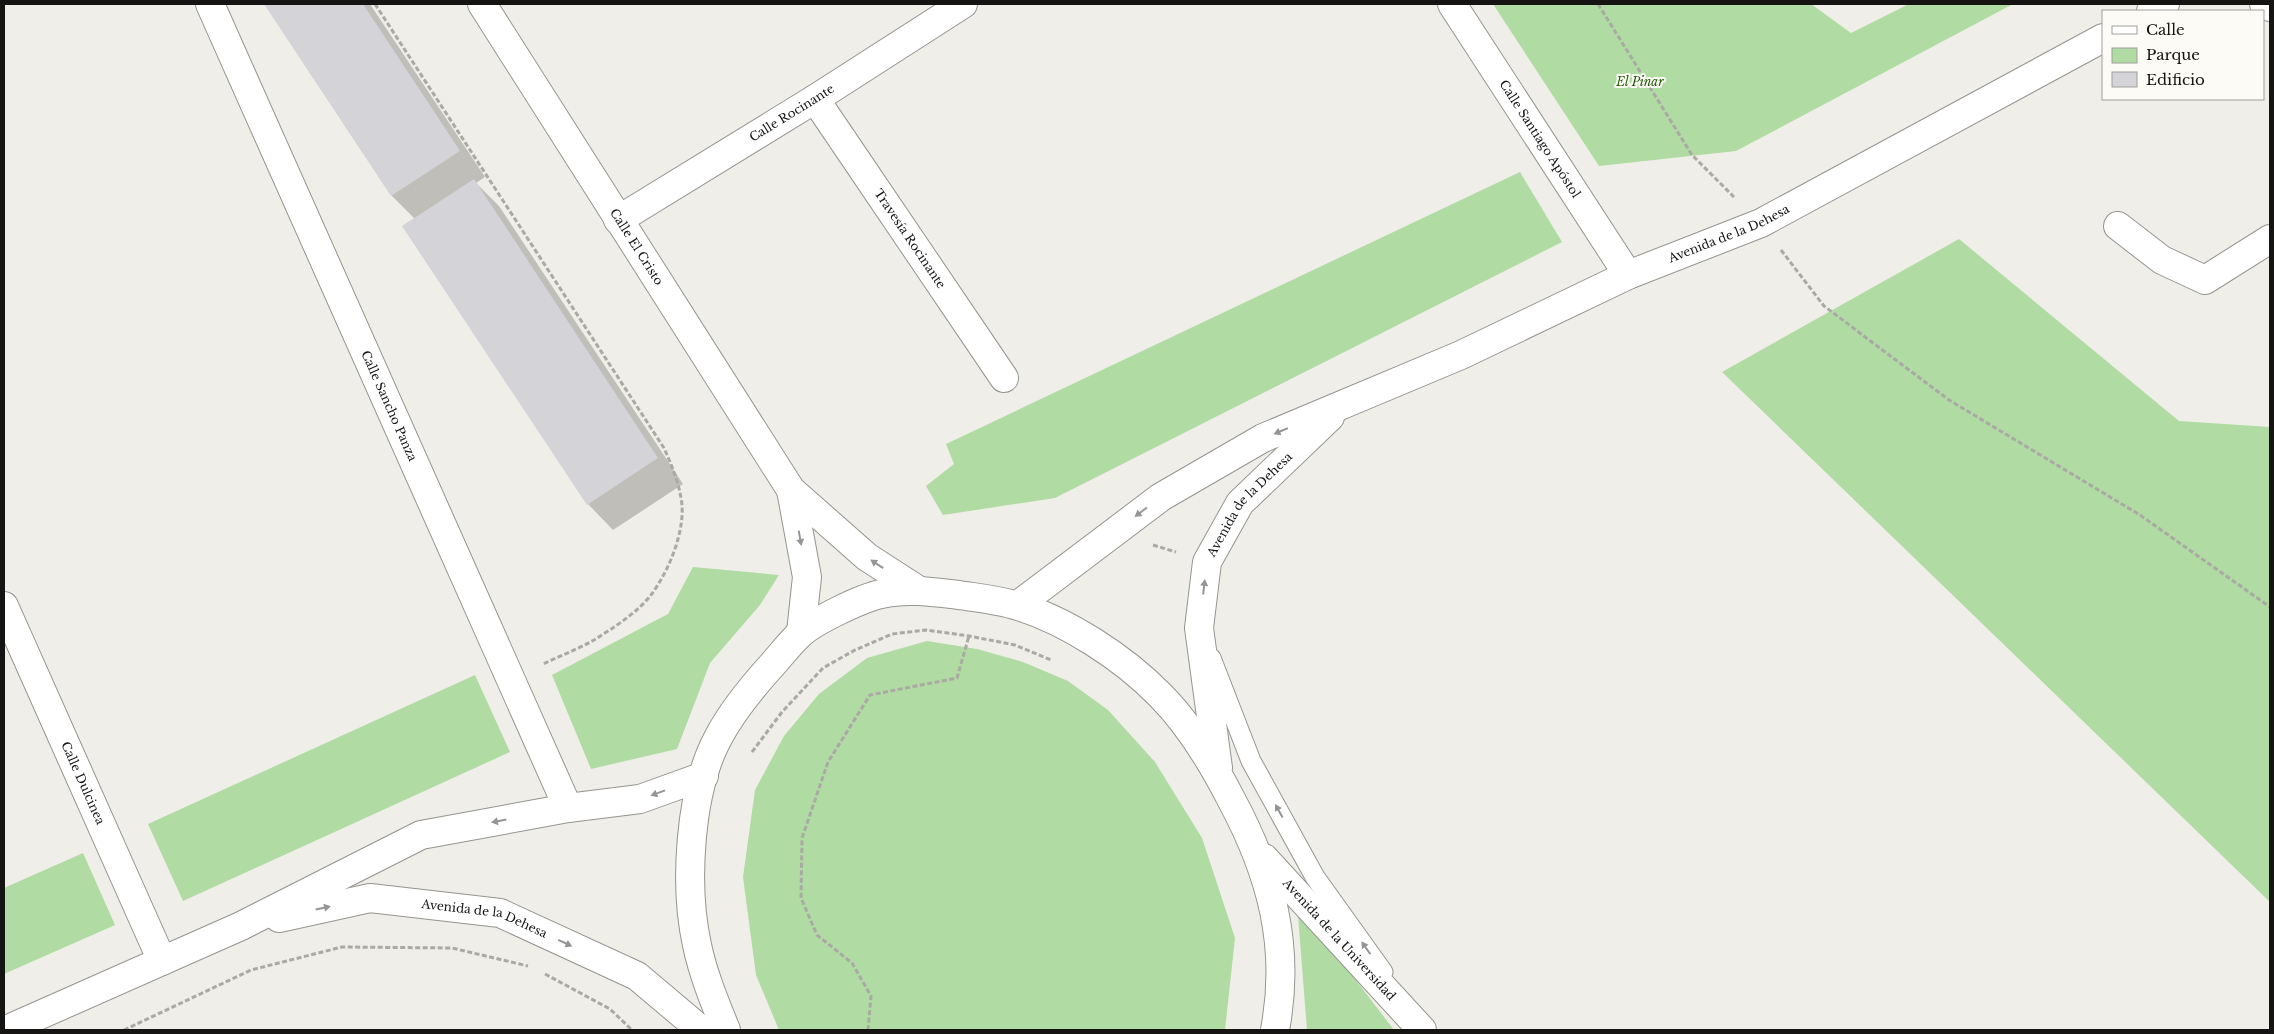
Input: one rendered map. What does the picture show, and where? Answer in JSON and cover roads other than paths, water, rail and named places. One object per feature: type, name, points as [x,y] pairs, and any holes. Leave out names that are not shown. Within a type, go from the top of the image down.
[{"type":"street","name":"Calle Sancho Panza","points":[[210,4],[568,808]]},
{"type":"street","name":"Calle El Cristo","points":[[482,4],[791,490],[866,557],[918,590]]},
{"type":"street","name":"Calle Rocinante","points":[[618,220],[815,99],[963,4]]},
{"type":"street","name":"Calle Santiago Apóstol","points":[[1452,4],[1628,275]]},
{"type":"street","points":[[2153,10],[2165,4]]},
{"type":"street","points":[[2264,4],[2270,7]]},
{"type":"street","name":"Avenida de la Dehesa","points":[[1018,606],[1161,497],[1262,438],[1461,356],[1628,275],[1761,223],[2102,39]]},
{"type":"street","name":"Travesía Rocinante","points":[[815,99],[1004,378]]},
{"type":"street","points":[[2118,226],[2162,260],[2205,280],[2270,240]]},
{"type":"street","name":"Avenida de la Dehesa","points":[[1219,774],[1199,628],[1208,562],[1240,503],[1342,405]]},
{"type":"street","name":"Calle El Cristo","points":[[791,490],[806,577],[801,632]]},
{"type":"street","points":[[726,1030],[697,944],[690,882],[691,834],[704,776],[718,738],[757,682],[801,632],[838,612],[880,594],[918,590],[1018,606],[1066,626],[1112,655],[1160,694],[1190,730],[1219,774],[1257,850],[1272,896],[1281,944],[1278,1016],[1275,1030]]},
{"type":"street","name":"Calle Dulcinea","points":[[4,606],[162,961]]},
{"type":"street","name":"Avenida de la Dehesa","points":[[6,1030],[241,926],[421,835],[568,808],[640,799],[704,776]]},
{"type":"street","name":"Avenida de la Universidad","points":[[1257,850],[1423,1030]]},
{"type":"street","name":"Avenida de la Dehesa","points":[[241,926],[370,898],[500,913],[638,976],[701,1030]]},
{"type":"lane","points":[[1199,628],[1251,761],[1311,868],[1423,1030]]},
{"type":"park label","name":"El Pinar","points":[[1640,82]]}]
